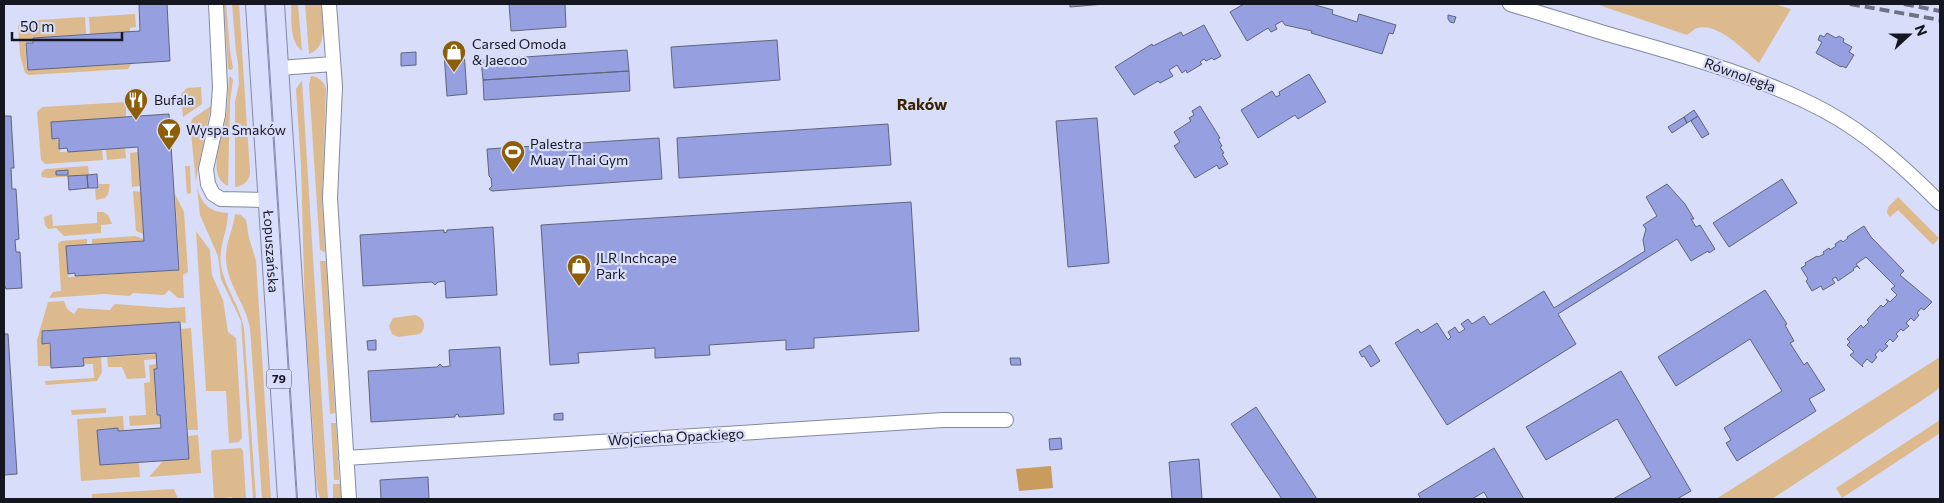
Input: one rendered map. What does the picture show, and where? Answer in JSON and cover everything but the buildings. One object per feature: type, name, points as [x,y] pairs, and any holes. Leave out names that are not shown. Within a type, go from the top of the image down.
[{"type":"main road","name":"Łopuszańska","points":[[255,4],[287,499]]},
{"type":"main road","name":"Łopuszańska","points":[[275,4],[307,499]]},
{"type":"street","points":[[216,4],[220,93],[218,115],[206,169],[208,184],[213,194],[221,199],[268,200]]},
{"type":"street","points":[[329,4],[334,94],[330,198],[349,499]]},
{"type":"street","name":"Równoległa","points":[[1510,4],[1709,62],[1777,88],[1825,112],[1855,130],[1908,172],[1940,203]]},
{"type":"street","points":[[279,68],[333,64]]},
{"type":"street","name":"Wojciecha Opackiego","points":[[346,458],[943,420],[1006,420]]},
{"type":"shaded area","points":[[224,4],[226,4],[233,68],[231,70],[228,69]]},
{"type":"shaded area","points":[[232,4],[239,4],[250,172],[246,182],[235,187],[235,102],[239,84]]},
{"type":"shaded area","points":[[291,4],[298,4],[302,51],[293,36]]},
{"type":"shaded area","points":[[305,4],[321,4],[322,39],[315,50],[309,54]]},
{"type":"shaded area","points":[[1596,4],[1774,4],[1791,9],[1759,63],[1739,45],[1714,29],[1697,28],[1687,35]]},
{"type":"shaded area","points":[[135,14],[136,27],[130,28],[130,32],[90,34],[89,17]]},
{"type":"shaded area","points":[[85,17],[86,34],[32,38],[32,42],[25,42],[27,70],[131,64],[128,69],[29,75],[25,73],[20,55],[18,26],[23,21]]},
{"type":"shaded area","points":[[230,76],[233,80],[230,101],[228,186],[221,181],[216,165],[226,117]]},
{"type":"shaded area","points":[[311,76],[321,80],[326,89],[322,200],[325,252],[320,250],[309,85]]},
{"type":"shaded area","points":[[302,80],[328,499],[320,499],[317,488],[305,316],[301,165],[296,89]]},
{"type":"shaded area","points":[[201,87],[202,104],[183,117],[181,94],[187,88]]},
{"type":"shaded area","points":[[126,102],[126,117],[51,122],[52,139],[58,139],[60,152],[102,150],[103,160],[45,164],[41,160],[37,112],[42,107]]},
{"type":"shaded area","points":[[211,106],[196,182],[190,124],[193,118]]},
{"type":"shaded area","points":[[125,148],[126,158],[107,160],[106,149]]},
{"type":"shaded area","points":[[138,152],[140,186],[132,187],[130,153]]},
{"type":"shaded area","points":[[88,166],[89,175],[48,178],[42,177],[41,173],[45,169]]},
{"type":"shaded area","points":[[185,166],[190,166],[191,193],[187,194]]},
{"type":"shaded area","points":[[99,184],[110,184],[105,198],[96,200],[95,189],[99,189]]},
{"type":"shaded area","points":[[197,187],[201,198],[207,206],[216,211],[228,213],[220,259],[223,274],[244,328],[256,499],[253,499],[241,321],[221,279],[218,256],[200,215]]},
{"type":"shaded area","points":[[133,191],[141,192],[143,234],[136,231]]},
{"type":"shaded area","points":[[175,194],[184,212],[188,272],[183,275],[184,298],[178,298],[169,290],[164,295],[133,293],[130,296],[104,294],[49,298],[53,292],[61,291],[58,244],[61,241],[87,239],[87,245],[66,246],[68,277],[180,270]]},
{"type":"shaded area","points":[[1898,197],[1939,238],[1933,245],[1898,210],[1890,217],[1887,213],[1888,207]]},
{"type":"shaded area","points":[[97,212],[103,212],[108,215],[112,224],[101,225],[101,233],[64,236],[56,228],[48,229],[45,225],[44,217],[52,214],[53,226],[97,223]]},
{"type":"shaded area","points":[[235,214],[241,215],[246,220],[256,261],[271,499],[262,499],[250,328],[245,311],[227,270],[227,249]]},
{"type":"shaded area","points":[[196,231],[210,250],[212,275],[223,300],[228,332],[236,338],[242,438],[239,442],[229,443],[226,391],[206,391]]},
{"type":"shaded area","points":[[135,236],[144,239],[144,241],[92,244],[92,239]]},
{"type":"shaded area","points":[[320,261],[326,261],[335,413],[330,414]]},
{"type":"shaded area","points":[[64,301],[67,309],[74,314],[78,308],[110,310],[115,304],[169,308],[185,307],[186,323],[41,331],[42,344],[49,344],[51,366],[38,366],[37,340],[48,302]]},
{"type":"shaded area","points":[[415,315],[421,318],[424,323],[424,328],[420,334],[398,337],[392,334],[389,326],[393,318]]},
{"type":"shaded area","points":[[191,328],[198,430],[188,430],[181,329]]},
{"type":"shaded area","points":[[156,354],[156,359],[144,360],[146,378],[127,379],[122,367],[108,367],[107,357]]},
{"type":"shaded area","points":[[101,357],[102,372],[97,381],[46,385],[45,381],[94,378],[93,364],[84,364],[83,358]]},
{"type":"shaded area","points":[[1940,357],[1940,386],[1936,391],[1772,499],[1716,499]]},
{"type":"shaded area","points":[[156,364],[157,369],[154,369],[156,415],[160,415],[160,424],[130,426],[129,416],[146,415],[144,383],[150,382],[149,365]]},
{"type":"shaded area","points":[[106,408],[106,413],[72,415],[71,410]]},
{"type":"shaded area","points":[[123,416],[124,430],[119,431],[118,428],[97,429],[100,465],[139,462],[140,477],[81,481],[77,419]]},
{"type":"shaded area","points":[[1940,420],[1940,433],[1842,498],[1836,488]]},
{"type":"shaded area","points":[[331,423],[336,423],[339,480],[334,480]]},
{"type":"shaded area","points":[[198,435],[201,473],[149,477],[163,461],[189,459],[188,436]]},
{"type":"shaded area","points":[[241,448],[243,451],[246,499],[233,499],[232,497],[214,499],[211,452],[213,450]]},
{"type":"shaded area","points":[[1051,466],[1053,488],[1019,491],[1016,469]]},
{"type":"shaded area","points":[[333,484],[341,484],[342,499],[333,499]]},
{"type":"shaded area","points":[[174,489],[178,499],[92,499],[92,494]]},
{"type":"railway","points":[[1850,4],[1940,20]]},
{"type":"railway","points":[[1904,4],[1940,11]]},
{"type":"place","name":"Carsed Omoda & Jaecoo","points":[[454,73]]},
{"type":"place","name":"Bufala","points":[[136,121]]},
{"type":"place","name":"Wyspa Smaków","points":[[169,151]]},
{"type":"place","name":"Palestra Muay Thai Gym","points":[[513,173]]},
{"type":"place","name":"JLR Inchcape Park","points":[[579,287]]},
{"type":"district","name":"Raków","points":[[922,104]]}]
